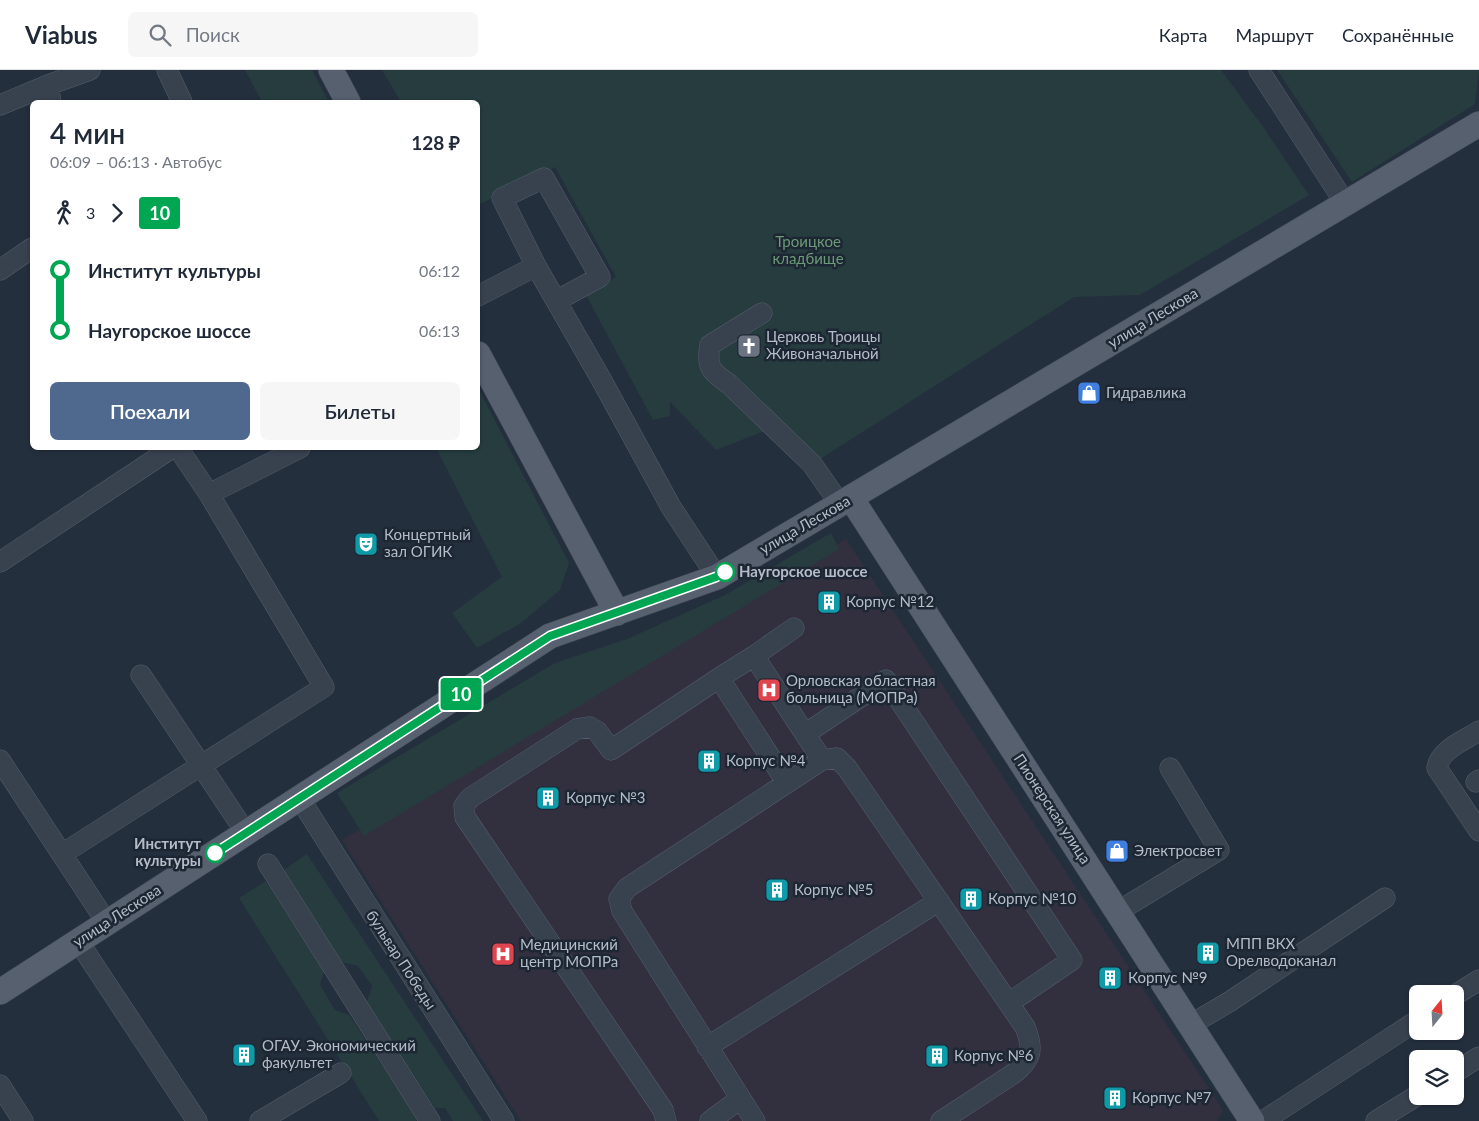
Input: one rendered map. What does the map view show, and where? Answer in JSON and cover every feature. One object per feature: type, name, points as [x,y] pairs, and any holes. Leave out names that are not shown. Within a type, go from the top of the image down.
[{"type":"main road","points":[[332,70],[347,100]]},
{"type":"main road","name":"улица Лескова","points":[[0,992],[550,636],[716,577],[1479,124]]},
{"type":"main road","points":[[480,360],[617,613]]},
{"type":"main road","name":"Пионерская улица","points":[[846,501],[1118,912],[1252,1121]]},
{"type":"street","points":[[0,104],[49,94],[90,70]]},
{"type":"street","points":[[167,70],[181,100]]},
{"type":"street","points":[[1260,70],[1345,203]]},
{"type":"street","points":[[556,301],[600,277],[544,178],[502,198],[536,266],[556,301],[601,379],[670,507],[716,577]]},
{"type":"street","points":[[0,270],[30,249]]},
{"type":"street","points":[[480,295],[536,266]]},
{"type":"street","points":[[762,313],[710,345],[707,358],[714,374],[729,384],[812,464],[846,501]]},
{"type":"street","points":[[0,562],[169,450]]},
{"type":"street","points":[[62,854],[324,687],[209,494],[179,450]]},
{"type":"street","points":[[209,494],[296,450]]},
{"type":"street","points":[[666,1121],[663,1110],[465,817],[464,806],[470,798],[577,729],[590,727],[597,731],[611,750],[794,628]]},
{"type":"street","points":[[754,656],[822,760]]},
{"type":"street","points":[[141,675],[246,833]]},
{"type":"street","points":[[719,678],[787,783]]},
{"type":"street","points":[[805,734],[886,680],[1072,960],[1009,1003]]},
{"type":"street","points":[[1479,731],[1442,755],[1437,768],[1479,831]]},
{"type":"street","points":[[755,1121],[622,911],[619,898],[627,888],[822,760],[838,758],[847,768],[940,901],[1025,1027],[1030,1040],[1030,1052],[1024,1066],[942,1121]]},
{"type":"street","points":[[0,760],[107,922]]},
{"type":"street","points":[[1118,912],[1219,850],[1170,768]]},
{"type":"street","name":"бульвар Победы","points":[[300,799],[504,1121]]},
{"type":"street","points":[[268,864],[430,1121]]},
{"type":"street","points":[[1190,1025],[1229,1002],[1385,898]]},
{"type":"street","points":[[707,1047],[940,901]]},
{"type":"street","points":[[78,941],[198,1121]]},
{"type":"street","points":[[1464,990],[1479,980]]},
{"type":"street","points":[[1262,1121],[1409,1026]]},
{"type":"street","points":[[1464,1066],[1479,1057]]},
{"type":"street","points":[[260,1121],[341,1073]]},
{"type":"street","points":[[0,1085],[23,1121]]},
{"type":"street","points":[[710,1121],[740,1099]]},
{"type":"street","points":[[1376,1121],[1409,1101]]},
{"type":"shaded area","name":"Орловская областная больница (МОПРа)","points":[[846,539],[1223,1110],[1217,1121],[521,1121],[342,840]]},
{"type":"green space","points":[[245,70],[312,70],[328,100],[261,100]]},
{"type":"green space","name":"Троицкое кладбище","points":[[382,70],[1221,70],[1264,128],[1309,195],[1140,295],[1074,297],[803,470],[770,429],[716,450],[670,402],[670,416],[653,420],[586,295],[616,277],[555,167],[480,204],[480,100],[400,100]]},
{"type":"green space","points":[[1277,70],[1479,70],[1475,104],[1352,182]]},
{"type":"green space","points":[[480,392],[569,563],[560,590],[521,623],[477,648],[452,613],[502,577],[437,450],[480,450]]},
{"type":"green space","points":[[831,533],[839,549],[364,836],[337,793],[555,663],[627,639],[725,595]]},
{"type":"green space","points":[[307,854],[483,1121],[453,1121],[445,1108],[435,1108],[367,1002],[372,986],[358,966],[342,962],[284,870]]},
{"type":"green space","points":[[266,881],[324,972],[320,985],[335,1010],[349,1015],[416,1117],[416,1121],[379,1121],[239,898]]},
{"type":"bus line","name":"10","points":[[215,853],[550,636],[716,577],[725,572]]},
{"type":"place","name":"Церковь Троицы Живоначальной","points":[[749,346]]},
{"type":"place","name":"Гидравлика","points":[[1089,393]]},
{"type":"place","name":"Концертный зал ОГИК","points":[[366,544]]},
{"type":"place","name":"Наугорское шоссе","points":[[725,572]]},
{"type":"place","name":"Корпус №12","points":[[829,602]]},
{"type":"place","name":"Орловская областная больница (МОПРа)","points":[[769,690]]},
{"type":"place","name":"Корпус №4","points":[[709,761]]},
{"type":"place","name":"Корпус №3","points":[[548,798]]},
{"type":"place","name":"Электросвет","points":[[1117,851]]},
{"type":"place","name":"Институт культуры","points":[[215,853]]},
{"type":"place","name":"Корпус №5","points":[[777,890]]},
{"type":"place","name":"Корпус №10","points":[[971,899]]},
{"type":"place","name":"МПП ВКХ Орелводоканал","points":[[1208,953]]},
{"type":"place","name":"Медицинский центр МОПРа","points":[[503,954]]},
{"type":"place","name":"Корпус №9","points":[[1110,978]]},
{"type":"place","name":"ОГАУ. Экономический факультет","points":[[244,1055]]},
{"type":"place","name":"Корпус №6","points":[[937,1056]]},
{"type":"place","name":"Корпус №7","points":[[1115,1098]]}]
